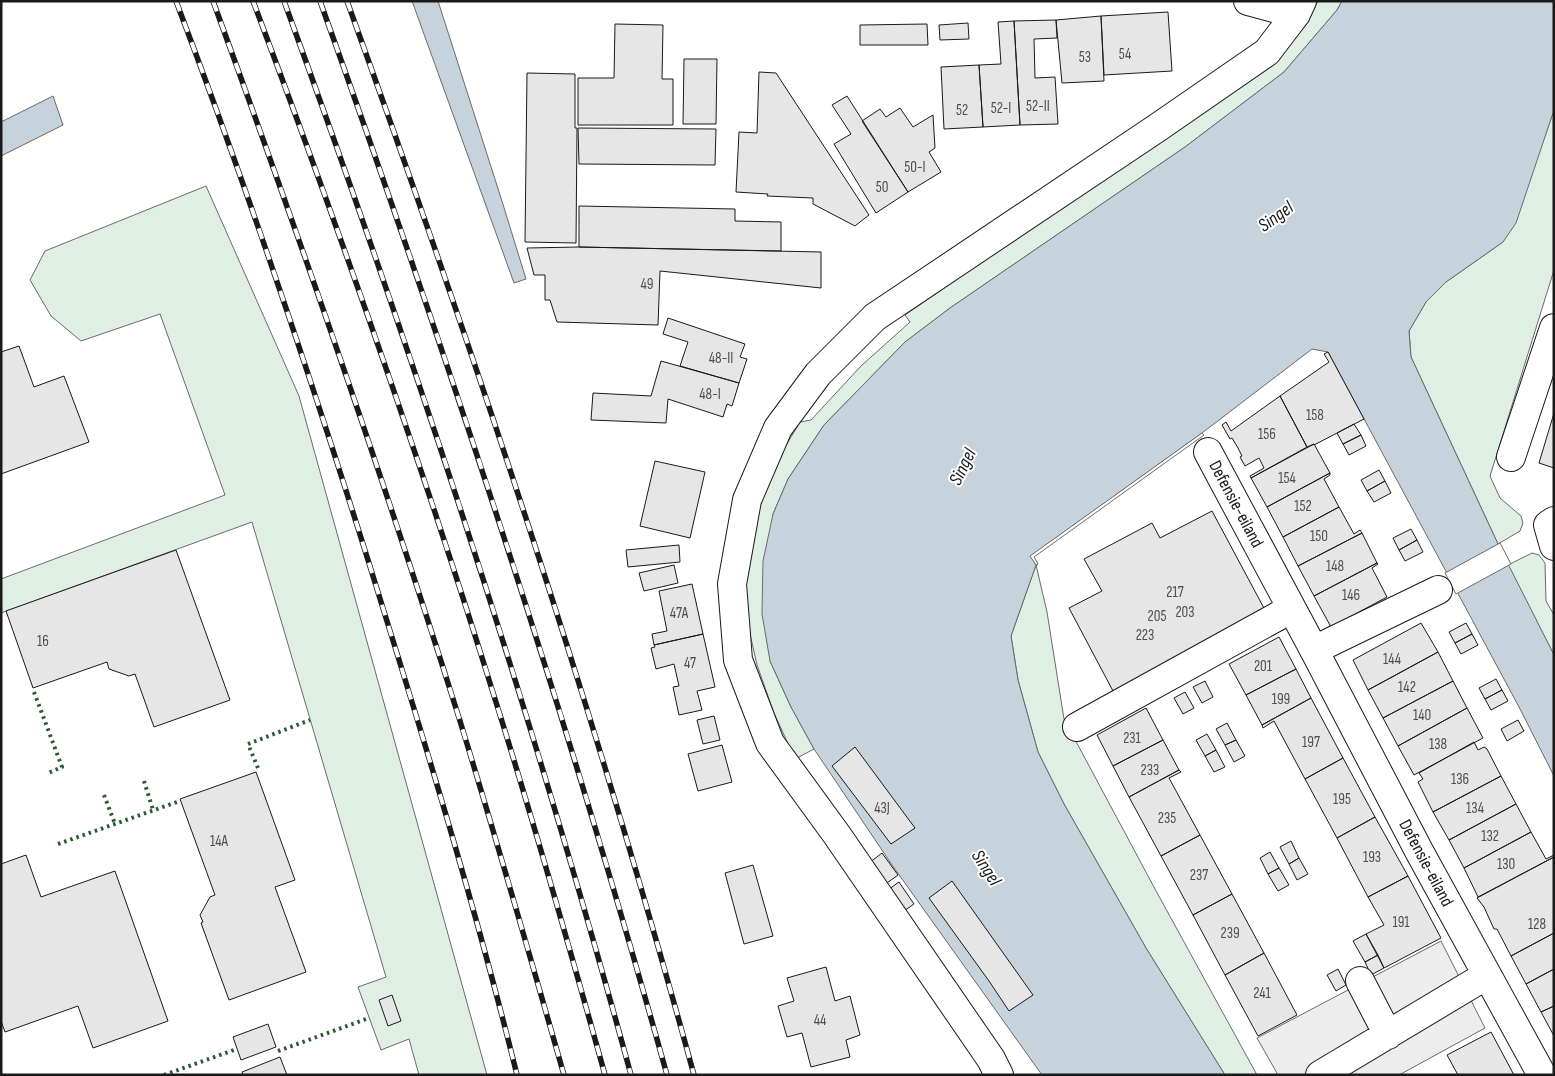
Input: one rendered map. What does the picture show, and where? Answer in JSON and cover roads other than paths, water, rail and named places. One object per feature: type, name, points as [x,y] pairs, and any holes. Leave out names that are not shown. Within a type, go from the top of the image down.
[{"type":"street","points":[[999,1075],[991,1059],[837,835],[770,742],[738,660],[732,584],[747,500],[778,428],[818,374],[875,317],[1267,52],[1299,8],[1248,1]]},
{"type":"street","points":[[1511,457],[1554,328]]},
{"type":"street","name":"Defensie-eiland","points":[[1208,452],[1419,851],[1542,1075]]},
{"type":"street","points":[[1314,650],[1438,590]]},
{"type":"street","points":[[1077,727],[1291,609]]},
{"type":"street","points":[[1320,1075],[1487,975]]},
{"type":"street","points":[[1360,981],[1388,1035]]},
{"type":"water","points":[[412,1],[438,1],[526,279],[514,283]]},
{"type":"water","name":"Singel","points":[[1342,1],[1554,1],[1554,110],[1516,223],[1503,242],[1446,282],[1426,302],[1409,331],[1411,357],[1498,544],[1554,655],[1554,776],[1519,707],[1328,352],[1312,349],[1202,433],[1031,556],[1036,565],[1011,636],[1018,680],[1038,752],[1064,804],[1146,948],[1225,1075],[1042,1075],[892,865],[814,749],[791,707],[770,661],[762,614],[763,561],[773,514],[788,479],[824,425],[905,342],[950,308],[1185,147],[1284,72],[1337,10]]},
{"type":"water","points":[[53,96],[63,125],[1,156],[1,122]]},
{"type":"railway","points":[[176,1],[259,231],[312,385],[362,540],[455,845],[517,1075]]},
{"type":"railway","points":[[213,1],[278,180],[402,540],[513,897],[564,1075]]},
{"type":"railway","points":[[253,1],[349,261],[439,523],[524,792],[605,1075]]},
{"type":"railway","points":[[284,1],[379,267],[469,534],[553,804],[631,1075]]},
{"type":"railway","points":[[320,1],[414,267],[503,535],[588,804],[667,1075]]},
{"type":"railway","points":[[347,1],[441,267],[531,535],[616,804],[694,1075]]}]
